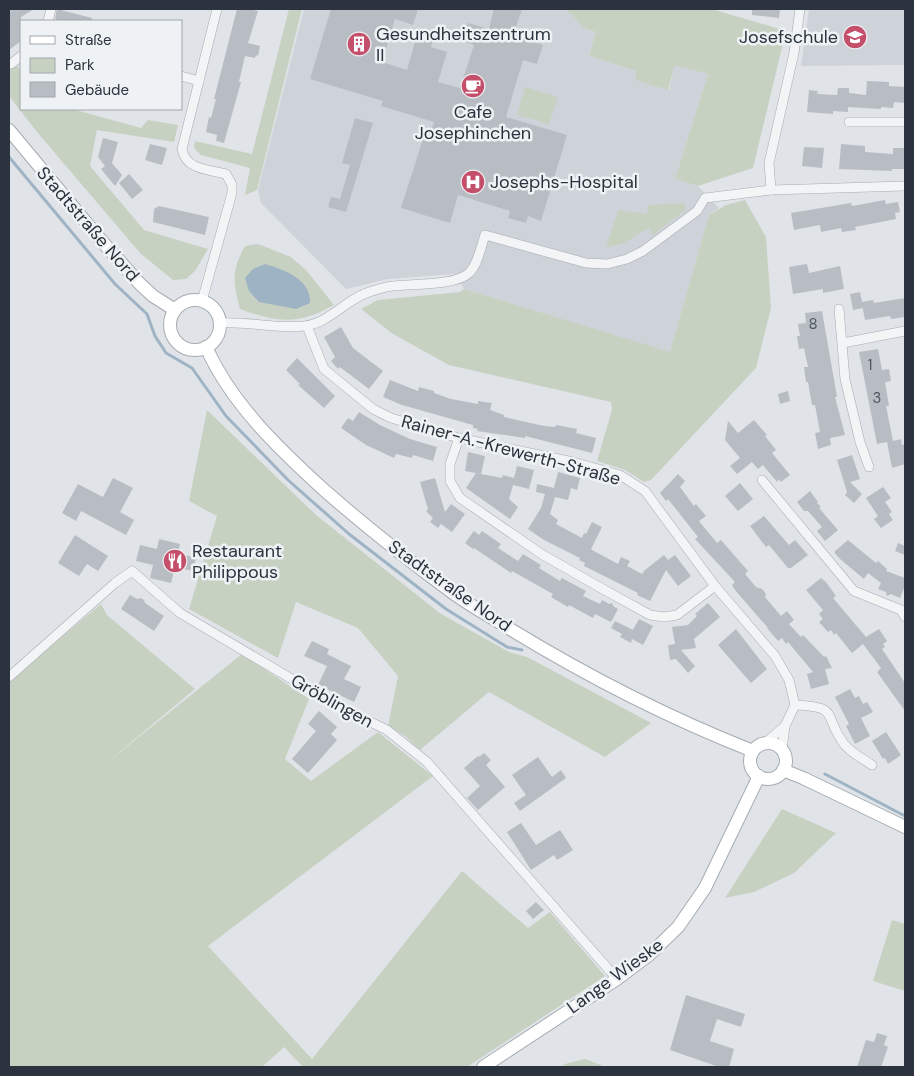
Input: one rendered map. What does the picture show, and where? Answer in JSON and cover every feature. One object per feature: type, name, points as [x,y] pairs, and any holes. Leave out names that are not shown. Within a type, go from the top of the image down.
[{"type":"main road","name":"Stadtstraße Nord","points":[[9,130],[140,284],[153,296],[175,310]]},
{"type":"main road","points":[[190,300],[202,301],[214,308],[220,323],[216,339],[206,347],[196,350],[186,349],[174,339],[170,324],[175,310],[180,304],[190,300]]},
{"type":"main road","name":"Stadtstraße Nord","points":[[206,347],[214,364],[242,406],[298,466],[359,521],[454,594],[553,655],[639,700],[715,736],[753,751]]},
{"type":"main road","points":[[764,743],[774,744],[782,750],[785,756],[783,770],[776,777],[768,779],[753,772],[750,765],[753,751],[764,743]]},
{"type":"main road","points":[[783,770],[905,827]]},
{"type":"main road","name":"Lange Wieske","points":[[483,1067],[616,979],[649,955],[678,927],[705,888],[759,776]]},
{"type":"street","points":[[202,301],[232,193],[232,185],[226,174],[190,164],[184,158],[182,148],[217,9]]},
{"type":"street","points":[[770,190],[769,163],[794,53],[800,9]]},
{"type":"street","points":[[12,64],[20,57]]},
{"type":"street","points":[[182,76],[199,81]]},
{"type":"street","points":[[849,122],[905,122]]},
{"type":"street","points":[[220,323],[237,322],[282,328],[307,326],[331,316],[363,294],[387,287],[450,282],[468,274],[475,265],[485,235],[586,263],[607,264],[627,259],[643,251],[697,211],[705,198],[770,190],[905,186]]},
{"type":"street","points":[[839,309],[845,379],[860,442],[869,467]]},
{"type":"street","name":"Rainer-A.-Krewerth-Straße","points":[[307,326],[324,369],[373,409],[391,418],[458,438],[573,462],[620,475],[645,491],[715,586],[775,656],[789,680],[794,704]]},
{"type":"street","points":[[843,343],[905,331]]},
{"type":"street","points":[[458,438],[450,464],[450,481],[460,498],[543,554],[601,588],[650,615],[664,616],[677,614],[715,586]]},
{"type":"street","points":[[762,480],[854,590],[904,613]]},
{"type":"street","name":"Gröblingen","points":[[9,677],[132,571],[180,613],[334,704],[387,730],[427,762],[616,979]]},
{"type":"street","points":[[782,750],[785,726],[794,704],[816,706],[828,711],[844,745],[872,765]]},
{"type":"street","points":[[764,743],[785,726]]},
{"type":"shaded area","name":"Josephs-Hospital","points":[[304,9],[566,9],[584,28],[596,32],[589,56],[636,71],[635,80],[669,90],[675,64],[708,74],[675,179],[698,186],[719,208],[709,215],[670,353],[464,289],[454,274],[388,279],[346,289],[261,203],[258,190]]},
{"type":"shaded area","name":"Josefschule","points":[[809,9],[905,9],[905,65],[801,66]]},
{"type":"green space","points":[[289,9],[302,9],[257,190],[245,195],[250,168],[201,155],[194,148],[195,141],[252,154]]},
{"type":"green space","points":[[566,9],[712,9],[786,31],[753,168],[698,186],[675,179],[708,74],[675,65],[668,90],[635,80],[636,71],[589,56],[596,32],[584,28]]},
{"type":"green space","points":[[9,55],[20,70],[20,110],[76,110],[141,128],[148,120],[178,125],[174,142],[97,130],[90,166],[144,230],[208,249],[195,271],[186,279],[173,280],[140,253],[37,132],[9,96]]},
{"type":"green space","points":[[525,87],[558,97],[549,124],[517,115]]},
{"type":"green space","points":[[745,200],[766,237],[771,308],[756,368],[651,480],[644,482],[625,470],[597,461],[612,410],[611,402],[449,365],[393,334],[361,309],[378,300],[460,292],[464,289],[670,352],[709,215],[726,205]]},
{"type":"green space","points":[[684,203],[686,209],[653,235],[648,228],[624,243],[606,248],[618,210],[647,214],[648,205]]},
{"type":"green space","points":[[258,244],[291,257],[306,270],[334,305],[309,316],[288,320],[266,317],[240,309],[235,284],[235,270],[245,246]]},
{"type":"green space","points":[[207,410],[316,515],[441,614],[509,652],[527,657],[651,723],[605,757],[489,692],[420,750],[405,736],[388,726],[398,676],[358,628],[296,602],[278,658],[189,609],[217,516],[189,501]]},
{"type":"green space","points":[[101,604],[107,615],[195,689],[104,765],[242,654],[309,699],[285,759],[311,781],[378,732],[433,776],[208,946],[312,1059],[462,871],[528,928],[550,912],[605,976],[467,1067],[303,1067],[284,1047],[262,1067],[9,1067],[9,914],[11,912],[9,910],[9,681]]},
{"type":"green space","points":[[782,809],[836,833],[794,873],[754,892],[725,898]]},
{"type":"green space","points":[[892,920],[905,924],[905,991],[873,981]]},
{"type":"green space","points":[[585,1059],[606,1067],[561,1067],[565,1064]]},
{"type":"water","points":[[265,264],[281,269],[301,282],[309,295],[310,303],[296,309],[259,302],[249,291],[245,278],[253,269]]},
{"type":"building","points":[[11,9],[34,9],[21,17],[20,42],[9,50],[9,18]]},
{"type":"building","points":[[57,9],[92,18],[91,20],[57,20],[55,18]]},
{"type":"building","points":[[237,9],[258,11],[248,43],[260,46],[258,56],[256,55],[255,58],[245,56],[239,82],[241,82],[224,143],[216,141],[217,135],[206,132],[216,99],[214,99]]},
{"type":"building","name":"Josephs-Hospital","points":[[331,9],[418,9],[413,25],[395,19],[382,62],[407,70],[419,28],[435,33],[431,47],[447,52],[438,82],[460,88],[474,45],[462,41],[468,23],[489,29],[494,9],[522,9],[513,36],[543,45],[537,64],[523,60],[506,117],[567,135],[541,221],[528,216],[526,223],[508,218],[510,211],[458,195],[450,223],[401,208],[423,139],[428,140],[434,122],[381,106],[383,101],[310,79]]},
{"type":"building","points":[[752,9],[780,9],[779,18],[752,15]]},
{"type":"building","points":[[867,81],[889,82],[889,86],[905,87],[905,103],[894,102],[893,108],[881,107],[881,109],[848,107],[848,112],[833,111],[833,114],[807,112],[809,90],[818,91],[817,94],[837,95],[838,88],[849,88],[849,93],[866,95]]},
{"type":"building","points":[[355,118],[373,123],[346,212],[328,207],[331,197],[340,199],[350,165],[342,163]]},
{"type":"building","points":[[103,138],[118,142],[112,163],[122,175],[115,186],[101,169],[105,166],[98,157]]},
{"type":"building","points":[[150,144],[167,148],[162,165],[145,160]]},
{"type":"building","points":[[841,144],[865,146],[865,152],[893,154],[893,148],[904,148],[905,169],[892,169],[892,171],[839,169]]},
{"type":"building","points":[[804,147],[824,148],[822,168],[802,166]]},
{"type":"building","points":[[129,174],[143,190],[132,199],[119,183]]},
{"type":"building","points":[[885,200],[886,204],[898,202],[900,212],[895,213],[896,219],[855,227],[856,230],[842,232],[841,228],[821,232],[820,225],[794,230],[791,213],[851,203],[852,206]]},
{"type":"building","points":[[159,206],[209,217],[205,235],[153,222],[154,209]]},
{"type":"building","points":[[807,264],[809,273],[840,266],[844,289],[823,293],[823,289],[793,294],[789,267]]},
{"type":"building","points":[[860,292],[862,302],[873,300],[874,303],[905,298],[905,317],[891,319],[890,316],[865,320],[863,308],[853,310],[850,294]]},
{"type":"building","points":[[822,311],[837,397],[835,397],[845,435],[830,438],[831,445],[818,449],[815,433],[820,432],[815,405],[812,405],[808,382],[806,382],[804,367],[808,367],[804,348],[799,349],[797,336],[800,336],[798,324],[806,323],[805,313]]},
{"type":"building","points":[[341,327],[353,348],[383,371],[369,389],[340,367],[338,369],[331,361],[335,357],[324,337]]},
{"type":"building","points":[[878,349],[882,370],[889,369],[891,381],[885,382],[889,406],[886,406],[893,441],[901,439],[902,445],[905,444],[905,464],[892,468],[887,442],[877,444],[859,352]]},
{"type":"building","points":[[297,358],[335,396],[324,408],[298,385],[300,384],[286,370]]},
{"type":"building","points":[[390,380],[418,391],[419,387],[434,391],[434,393],[451,399],[478,404],[478,401],[492,403],[490,410],[504,415],[504,417],[544,426],[555,427],[556,425],[577,429],[576,433],[596,438],[592,453],[525,436],[525,438],[477,431],[478,429],[473,428],[473,425],[402,405],[383,397]]},
{"type":"building","points":[[788,391],[790,401],[780,404],[778,394]]},
{"type":"building","points":[[359,412],[380,425],[410,439],[437,447],[433,461],[413,455],[412,458],[396,454],[394,458],[366,445],[341,428],[348,418],[353,421]]},
{"type":"building","points":[[754,420],[767,435],[765,436],[776,450],[772,453],[790,475],[781,482],[779,479],[777,482],[763,465],[758,469],[752,462],[737,474],[730,466],[740,458],[725,440],[728,421],[738,433]]},
{"type":"building","points":[[468,452],[485,456],[481,474],[465,471]]},
{"type":"building","points":[[852,455],[860,479],[850,482],[862,494],[854,503],[845,495],[847,492],[837,460]]},
{"type":"building","points":[[517,466],[534,470],[529,489],[513,485],[509,499],[518,507],[510,519],[466,488],[476,473],[502,478],[503,475],[514,478]]},
{"type":"building","points":[[558,472],[580,478],[577,490],[571,488],[568,500],[555,497],[550,514],[558,520],[556,524],[582,538],[592,522],[602,527],[591,549],[618,564],[621,557],[630,561],[627,566],[642,574],[664,555],[668,560],[675,555],[691,576],[678,586],[666,570],[650,601],[584,566],[585,563],[579,560],[580,558],[544,540],[528,529],[541,508],[545,494],[536,492],[537,484],[554,488]]},
{"type":"building","points":[[678,474],[685,481],[680,487],[694,506],[696,504],[706,516],[699,521],[717,543],[721,540],[748,571],[745,574],[756,587],[762,589],[766,594],[765,597],[781,616],[787,611],[794,620],[789,624],[801,637],[803,635],[824,657],[826,656],[832,668],[825,669],[829,684],[811,689],[807,674],[813,672],[788,642],[786,644],[782,638],[778,641],[735,590],[732,585],[735,582],[695,539],[698,537],[668,499],[666,501],[660,493]]},
{"type":"building","points":[[113,478],[133,488],[120,512],[134,520],[126,535],[81,511],[76,521],[62,513],[78,484],[103,497]]},
{"type":"building","points":[[435,478],[445,512],[451,504],[465,514],[452,532],[441,524],[438,528],[430,522],[433,518],[426,511],[428,509],[420,482]]},
{"type":"building","points":[[740,483],[753,499],[738,511],[725,496]]},
{"type":"building","points":[[883,487],[891,498],[885,502],[892,512],[889,514],[893,520],[881,528],[874,519],[878,516],[866,498]]},
{"type":"building","points":[[810,491],[821,507],[819,508],[838,530],[825,541],[817,531],[822,527],[797,502]]},
{"type":"building","points":[[764,516],[789,545],[795,540],[808,555],[791,568],[788,568],[769,545],[766,547],[750,526]]},
{"type":"building","points":[[474,531],[479,535],[482,531],[501,544],[498,548],[518,561],[523,554],[541,565],[539,568],[560,581],[562,578],[586,591],[583,596],[600,604],[602,600],[609,604],[612,603],[618,609],[611,622],[595,614],[593,618],[569,605],[568,607],[551,597],[553,594],[512,571],[511,573],[473,549],[465,543]]},
{"type":"building","points":[[75,535],[108,556],[98,571],[87,564],[79,576],[58,563]]},
{"type":"building","name":"Restaurant Philippous","points":[[159,539],[180,544],[178,553],[196,558],[193,571],[175,567],[171,583],[150,578],[153,565],[136,561],[140,545],[157,549]]},
{"type":"building","points":[[848,540],[876,563],[878,561],[887,569],[886,571],[905,578],[905,586],[900,598],[891,594],[887,596],[886,592],[878,589],[881,583],[868,573],[864,579],[840,559],[834,552]]},
{"type":"building","points":[[898,543],[905,546],[905,555],[895,551]]},
{"type":"building","points":[[821,578],[836,596],[833,598],[866,637],[879,629],[887,641],[883,644],[885,647],[882,649],[905,683],[905,711],[877,672],[881,668],[863,644],[852,653],[836,633],[834,635],[831,630],[828,632],[819,622],[823,619],[819,614],[823,610],[806,590]]},
{"type":"building","points":[[130,595],[137,599],[141,598],[164,616],[154,631],[121,609]]},
{"type":"building","points":[[708,603],[720,617],[694,639],[696,648],[681,650],[695,666],[688,673],[676,659],[670,660],[668,645],[675,644],[672,627],[688,625],[697,616],[695,614]]},
{"type":"building","points":[[639,619],[653,626],[643,645],[632,639],[631,643],[620,637],[622,634],[611,628],[615,621],[633,630]]},
{"type":"building","points":[[736,629],[767,669],[751,683],[718,645]]},
{"type":"building","points":[[312,641],[329,649],[327,654],[351,666],[344,679],[361,687],[354,702],[318,685],[327,666],[304,656]]},
{"type":"building","points":[[850,689],[855,698],[859,696],[863,704],[867,702],[873,712],[861,718],[870,736],[855,744],[846,726],[849,724],[835,697]]},
{"type":"building","points":[[319,711],[337,727],[331,734],[337,740],[308,773],[292,759],[316,731],[308,724]]},
{"type":"building","points":[[886,732],[901,755],[888,764],[872,741]]},
{"type":"building","points":[[484,753],[491,760],[486,765],[505,787],[478,810],[467,798],[480,786],[464,768]]},
{"type":"building","points":[[538,757],[552,777],[561,770],[566,778],[520,811],[514,803],[526,795],[512,775]]},
{"type":"building","points":[[521,823],[536,845],[560,830],[573,850],[557,860],[554,855],[531,870],[507,832]]},
{"type":"building","points":[[536,902],[544,910],[533,919],[526,911]]},
{"type":"building","points":[[686,995],[745,1014],[741,1027],[717,1019],[710,1041],[734,1049],[729,1067],[719,1067],[670,1050]]},
{"type":"building","points":[[877,1033],[887,1036],[884,1045],[888,1047],[881,1067],[857,1067],[866,1040],[874,1042]]},
{"type":"waterway","points":[[9,157],[115,284],[147,314],[155,336],[166,353],[192,368],[226,416],[288,480],[349,534],[446,609],[507,647],[522,650]]},
{"type":"waterway","points":[[825,774],[905,816]]},
{"type":"place","name":"Josefschule","points":[[855,37]]},
{"type":"place","name":"Gesundheitszentrum II","points":[[359,44]]},
{"type":"place","name":"Cafe Josephinchen","points":[[473,86]]},
{"type":"place","name":"Josephs-Hospital","points":[[473,182]]},
{"type":"place","name":"Restaurant Philippous","points":[[175,561]]}]
